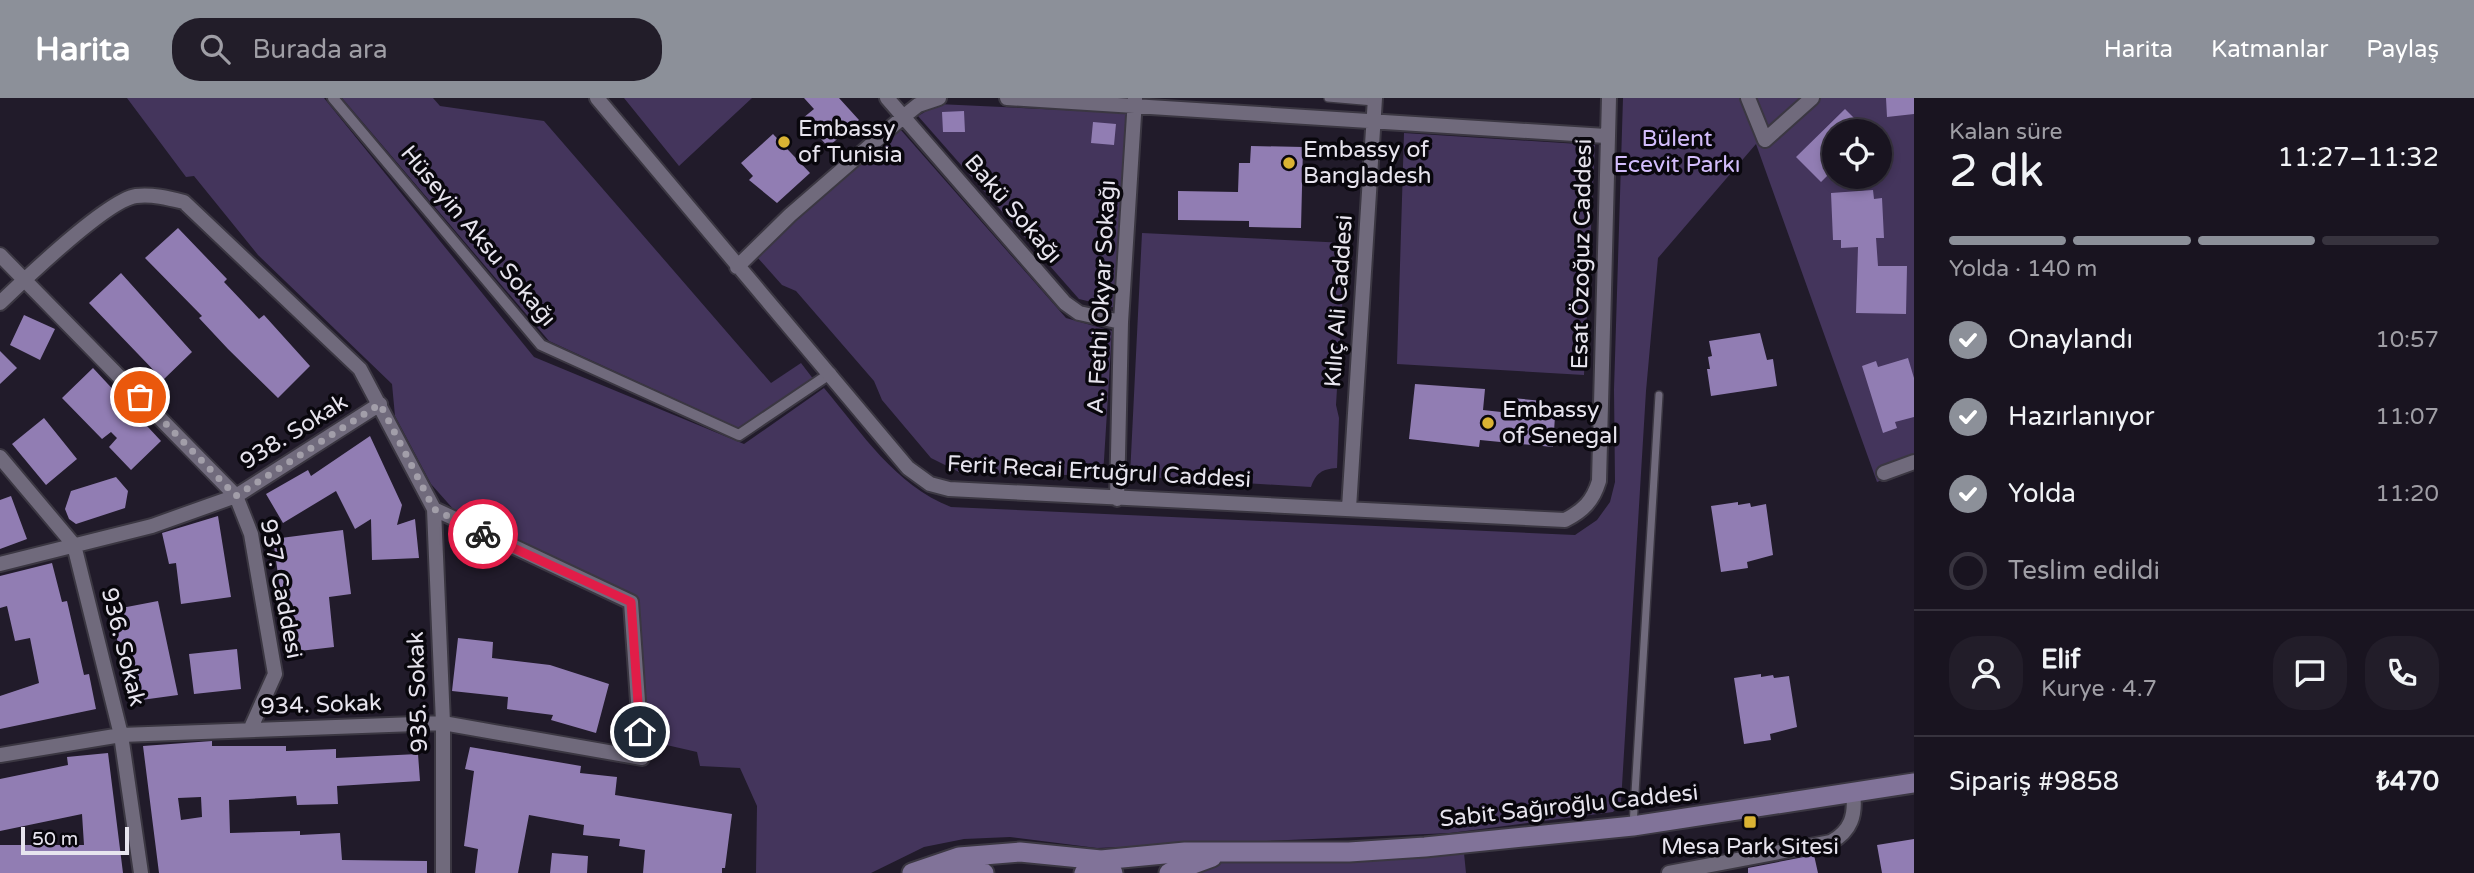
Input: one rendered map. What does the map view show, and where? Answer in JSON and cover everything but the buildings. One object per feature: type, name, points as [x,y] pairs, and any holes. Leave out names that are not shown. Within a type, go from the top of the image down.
[{"type":"main road","name":"Sabit Sağıroğlu Caddesi","points":[[922,870],[959,856],[1020,852],[1107,866],[1185,852],[1361,851],[1633,826],[1914,783]]},
{"type":"main road","name":"Sabit Sağıroğlu Caddesi","points":[[1169,873],[1227,852]]},
{"type":"main road","points":[[1084,873],[1107,866]]},
{"type":"main road","points":[[922,870],[985,873]]},
{"type":"street","name":"Hüseyin Aksu Sokağı","points":[[333,98],[541,345],[739,435],[831,373]]},
{"type":"street","name":"Ferit Recai Ertuğrul Caddesi","points":[[597,98],[737,267],[831,373],[908,468],[930,484],[949,489],[1117,499],[1565,520]]},
{"type":"street","name":"Bakü Sokağı","points":[[887,98],[1065,303],[1079,313],[1121,322]]},
{"type":"street","points":[[737,267],[790,215],[903,117],[918,105],[939,98]]},
{"type":"street","points":[[1007,98],[1135,103],[1373,124],[1606,136]]},
{"type":"street","name":"Esat Özoğuz Caddesi","points":[[1565,520],[1580,512],[1594,497],[1599,481],[1609,98]]},
{"type":"street","points":[[1748,98],[1765,140],[1812,98]]},
{"type":"street","name":"Kılıç Ali Caddesi","points":[[1349,508],[1375,100]]},
{"type":"street","name":"A. Fethi Okyar Sokağı","points":[[1117,499],[1121,322],[1135,103]]},
{"type":"street","points":[[0,303],[103,213],[133,196],[162,196],[184,202],[360,369],[380,404]]},
{"type":"street","name":"937. Caddesi","points":[[0,255],[26,278],[236,496],[251,534],[275,674],[250,730]]},
{"type":"street","name":"938. Sokak","points":[[0,564],[152,526],[236,496],[380,404],[434,509]]},
{"type":"street","name":"936. Sokak","points":[[0,457],[74,545],[121,735],[141,873]]},
{"type":"street","points":[[1884,473],[1914,462]]},
{"type":"street","name":"935. Sokak","points":[[434,509],[443,723],[443,873]]},
{"type":"street","name":"934. Sokak","points":[[0,755],[121,735],[443,723],[642,758],[631,602],[434,509]]},
{"type":"street","points":[[1669,873],[1830,842],[1839,838],[1854,818],[1853,793]]},
{"type":"lane","points":[[1328,98],[1375,100]]},
{"type":"lane","points":[[1633,826],[1659,395]]},
{"type":"green space","name":"Bülent Ecevit Parkı","points":[[127,98],[324,98],[534,357],[744,444],[824,388],[896,472],[931,497],[951,507],[1575,535],[1597,520],[1610,502],[1615,482],[1614,390],[1623,98],[1914,98],[1914,468],[1877,482],[1756,144],[1658,258],[1646,391],[1621,802],[1613,812],[1450,833],[1097,848],[1010,837],[964,839],[924,847],[871,873],[756,873],[757,806],[740,768],[700,766],[697,752],[649,741],[639,599],[524,548],[455,511],[431,484],[395,416],[392,384],[258,255],[194,176],[186,177]]},
{"type":"green space","points":[[342,98],[433,98],[440,106],[544,121],[771,383],[801,363],[814,380],[738,428],[549,341]]},
{"type":"green space","points":[[624,98],[752,98],[679,166]]},
{"type":"green space","points":[[938,104],[1127,113],[1116,308],[1079,299],[918,116]]},
{"type":"green space","points":[[900,129],[1066,318],[1112,331],[1103,476],[959,472],[931,458],[882,400],[874,381],[796,291],[782,285],[757,257],[818,199]]},
{"type":"green space","points":[[1404,133],[1595,145],[1584,375],[1397,364]]},
{"type":"green space","points":[[1142,233],[1346,243],[1336,405],[1339,418],[1337,468],[1320,473],[1311,487],[1130,476]]},
{"type":"green space","points":[[1463,843],[1466,873],[1169,873],[1227,852]]},
{"type":"way so far","points":[[140,397],[236,496],[380,404],[434,509],[483,534]]},
{"type":"place","name":"Embassy of Tunisia","points":[[784,142]]},
{"type":"place","name":"Embassy of Bangladesh","points":[[1289,163]]},
{"type":"place","name":"Embassy of Senegal","points":[[1488,423]]},
{"type":"place","name":"Mesa Park Sitesi","points":[[1750,822]]},
{"type":"route","points":[[483,534],[631,602],[640,732]]}]
